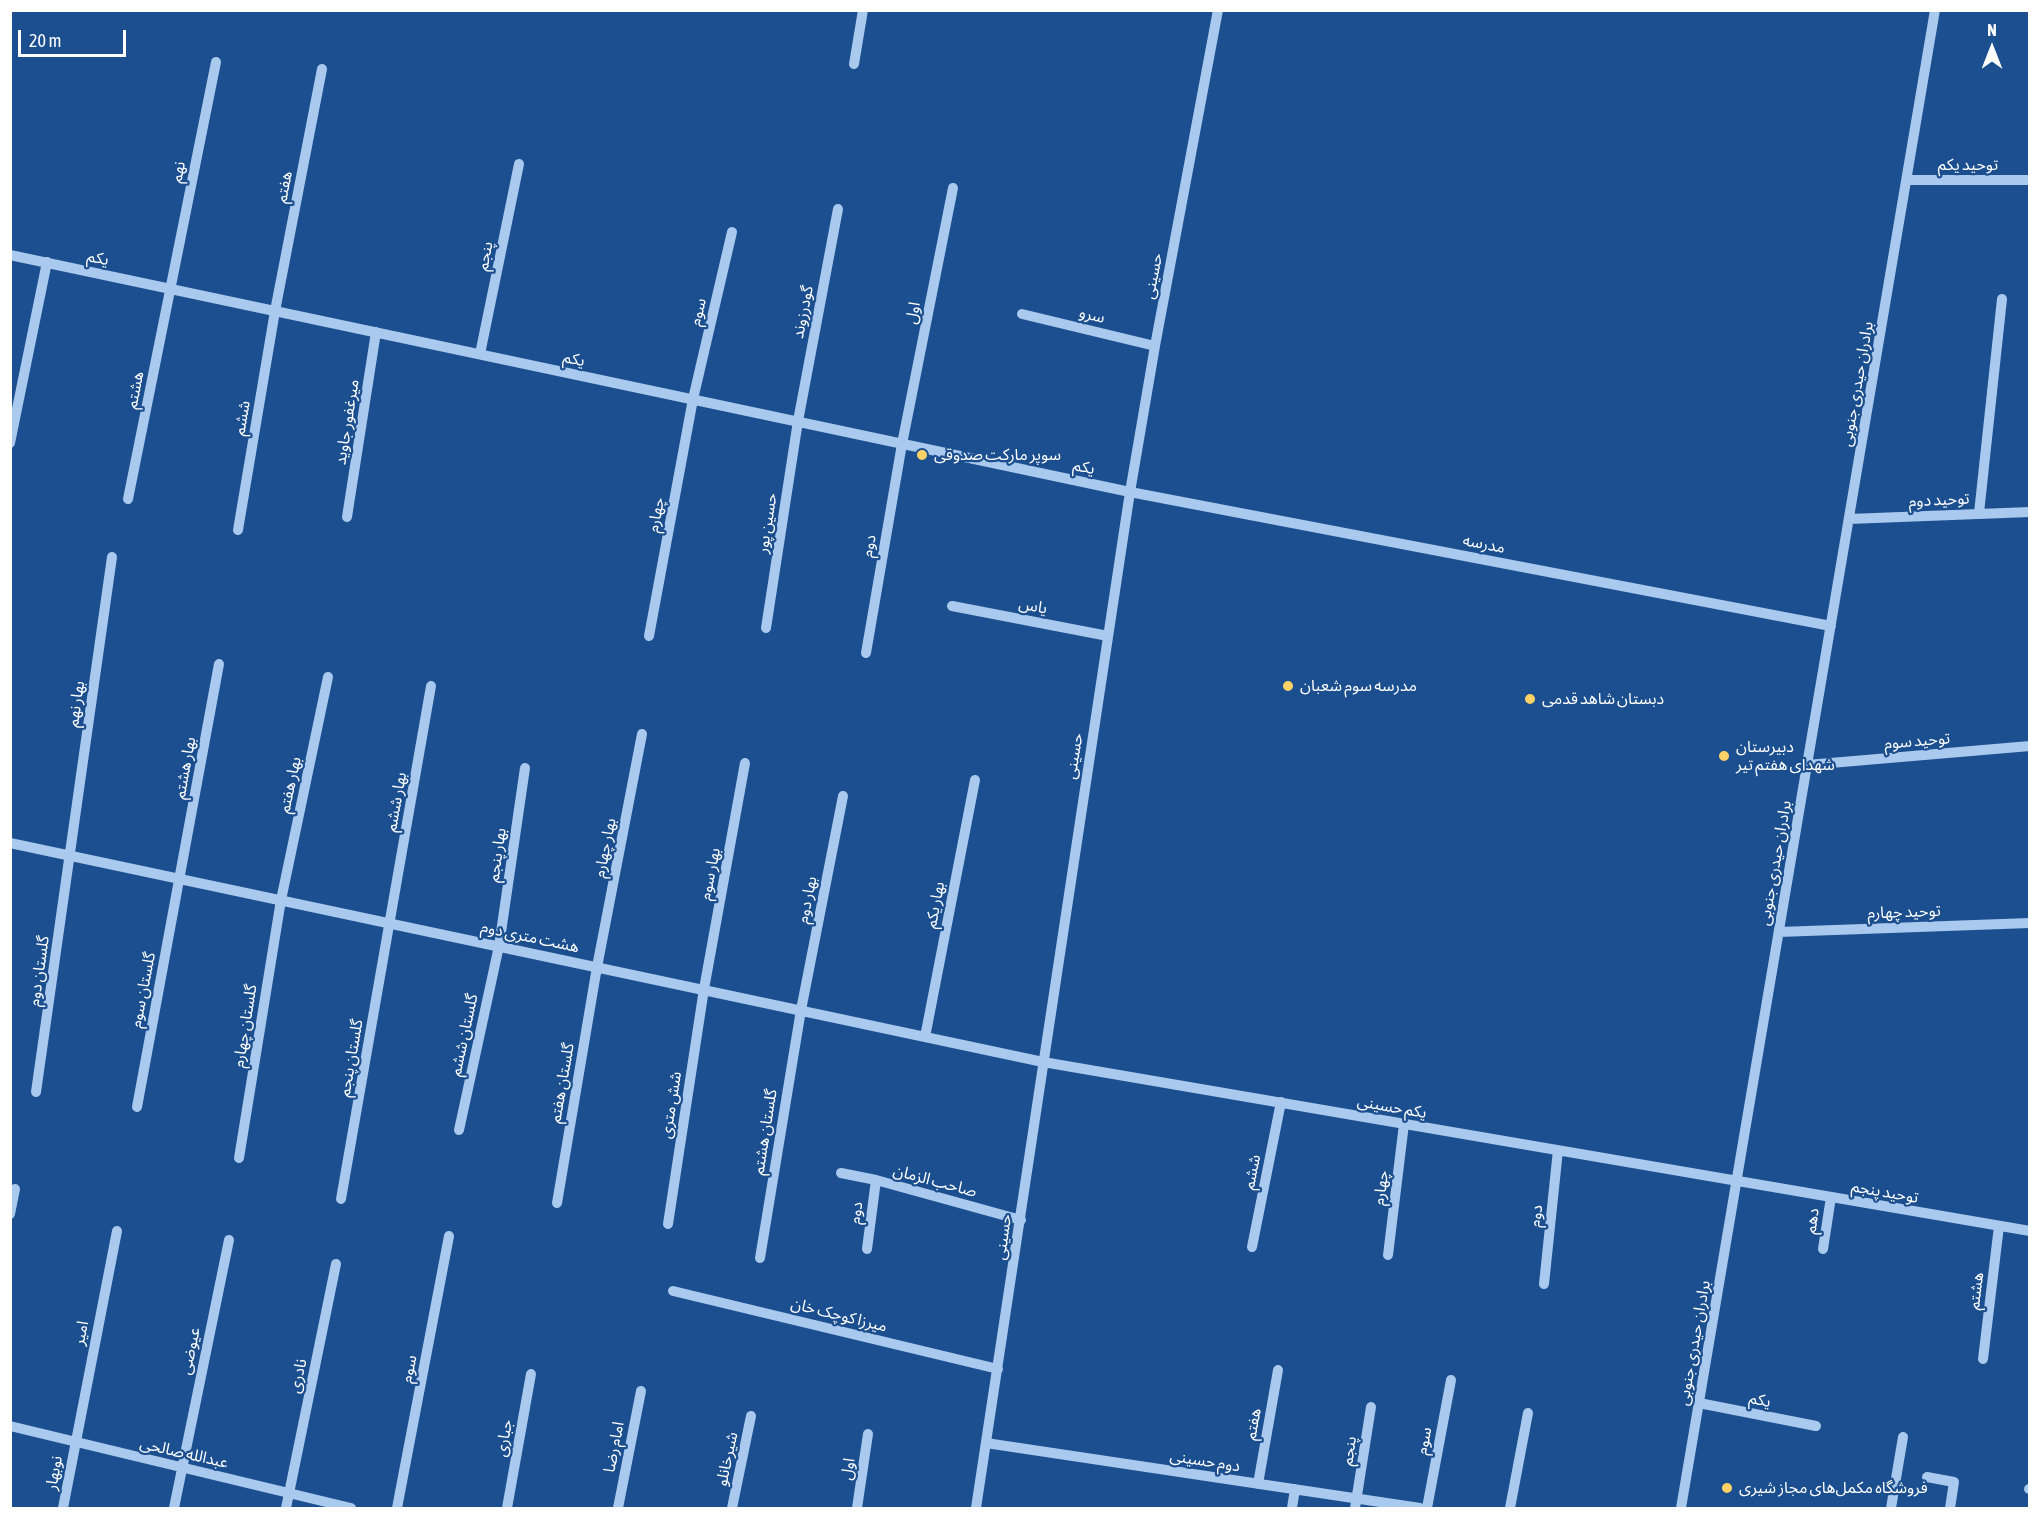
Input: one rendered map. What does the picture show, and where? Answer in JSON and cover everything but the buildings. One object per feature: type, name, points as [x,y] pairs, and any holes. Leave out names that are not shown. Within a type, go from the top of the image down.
[{"type":"street","points":[[854,64],[863,10]]},
{"type":"street","name":"حسینی","points":[[976,1509],[1130,492],[1218,10]]},
{"type":"street","name":"برادران حیدری جنوبی","points":[[1681,1509],[1935,10]]},
{"type":"street","name":"نهم","points":[[170,288],[216,62]]},
{"type":"street","name":"هفتم","points":[[275,311],[322,69]]},
{"type":"street","name":"پنجم","points":[[480,354],[519,164]]},
{"type":"street","name":"توحید یکم","points":[[1907,180],[2030,180]]},
{"type":"street","name":"اول","points":[[902,444],[953,188]]},
{"type":"street","name":"گودرزوند","points":[[798,421],[838,209]]},
{"type":"street","name":"سوم","points":[[693,399],[732,232]]},
{"type":"street","name":"یکم","points":[[10,255],[1130,492]]},
{"type":"street","points":[[10,443],[47,262]]},
{"type":"street","name":"هشتم","points":[[128,499],[170,288]]},
{"type":"street","points":[[1979,513],[2002,299]]},
{"type":"street","name":"ششم","points":[[238,530],[275,311]]},
{"type":"street","name":"سرو","points":[[1022,314],[1155,346]]},
{"type":"street","name":"میرغفور جاوید","points":[[347,517],[376,332]]},
{"type":"street","name":"چهارم","points":[[649,636],[693,399]]},
{"type":"street","name":"حسین پور","points":[[766,628],[798,421]]},
{"type":"street","name":"دوم","points":[[866,653],[902,444]]},
{"type":"street","name":"مدرسه","points":[[1130,492],[1831,626]]},
{"type":"street","name":"توحید دوم","points":[[1849,519],[2030,512]]},
{"type":"street","name":"بهار نهم","points":[[71,855],[112,556]]},
{"type":"street","name":"یاس","points":[[952,606],[1108,636]]},
{"type":"street","name":"بهار هشتم","points":[[180,878],[219,664]]},
{"type":"street","name":"بهار هفتم","points":[[281,900],[328,677]]},
{"type":"street","name":"بهار ششم","points":[[390,923],[431,686]]},
{"type":"street","name":"بهار چهارم","points":[[597,967],[642,734]]},
{"type":"street","name":"توحید سوم","points":[[1807,765],[2030,746]]},
{"type":"street","name":"بهار سوم","points":[[704,989],[746,763]]},
{"type":"street","name":"بهار پنجم","points":[[499,946],[525,768]]},
{"type":"street","name":"بهار یکم","points":[[925,1037],[975,780]]},
{"type":"street","name":"بهار دوم","points":[[801,1010],[843,796]]},
{"type":"street","name":"هشت متری دوم","points":[[10,843],[1043,1062]]},
{"type":"street","name":"گلستان دوم","points":[[36,1092],[71,855]]},
{"type":"street","name":"گلستان سوم","points":[[136,1107],[180,878]]},
{"type":"street","name":"گلستان چهارم","points":[[238,1158],[281,900]]},
{"type":"street","name":"گلستان پنجم","points":[[341,1199],[390,923]]},
{"type":"street","name":"توحید چهارم","points":[[1779,932],[2030,923]]},
{"type":"street","name":"گلستان ششم","points":[[459,1131],[499,946]]},
{"type":"street","name":"گلستان هفتم","points":[[557,1203],[597,967]]},
{"type":"street","name":"شش متری","points":[[668,1224],[704,989]]},
{"type":"street","name":"گلستان هشتم","points":[[760,1258],[801,1010]]},
{"type":"street","name":"یکم حسینی","points":[[1043,1062],[1736,1181]]},
{"type":"street","name":"ششم","points":[[1252,1247],[1281,1102]]},
{"type":"street","name":"چهارم","points":[[1388,1255],[1404,1124]]},
{"type":"street","name":"دوم","points":[[1544,1284],[1558,1150]]},
{"type":"street","name":"صاحب الزمان","points":[[841,1173],[876,1180],[1021,1220]]},
{"type":"street","name":"دوم","points":[[867,1249],[876,1180]]},
{"type":"street","name":"توحید پنجم","points":[[1736,1181],[2030,1231]]},
{"type":"street","points":[[10,1214],[15,1189]]},
{"type":"street","name":"دهم","points":[[1823,1249],[1831,1197]]},
{"type":"street","name":"هشتم","points":[[1983,1359],[1999,1226]]},
{"type":"street","name":"امیر","points":[[75,1442],[117,1231]]},
{"type":"street","name":"سوم","points":[[397,1509],[449,1236]]},
{"type":"street","name":"عیوضی","points":[[181,1468],[229,1240]]},
{"type":"street","name":"نادری","points":[[286,1509],[336,1264]]},
{"type":"street","name":"میرزا کوچک خان","points":[[673,1291],[998,1369]]},
{"type":"street","name":"هفتم","points":[[1258,1484],[1278,1370]]},
{"type":"street","name":"جباری","points":[[507,1509],[531,1374]]},
{"type":"street","name":"سوم","points":[[1427,1509],[1451,1380]]},
{"type":"street","name":"امام رضا","points":[[618,1509],[641,1391]]},
{"type":"street","name":"یکم","points":[[1699,1403],[1816,1426]]},
{"type":"street","name":"پنجم","points":[[1356,1504],[1371,1407]]},
{"type":"street","points":[[1510,1509],[1528,1413]]},
{"type":"street","name":"شیرخانلو","points":[[732,1509],[751,1416]]},
{"type":"street","name":"عبدالله صالحی","points":[[10,1426],[351,1509]]},
{"type":"street","name":"اول","points":[[856,1509],[868,1434]]},
{"type":"street","points":[[1891,1509],[1903,1437]]},
{"type":"street","name":"نوبهار","points":[[63,1509],[75,1442]]},
{"type":"street","name":"دوم حسینی","points":[[986,1443],[1295,1489],[1356,1504],[1420,1509]]},
{"type":"street","points":[[174,1509],[181,1468]]},
{"type":"street","points":[[1927,1477],[1954,1482],[1950,1509]]},
{"type":"street","points":[[1292,1509],[1295,1489]]},
{"type":"place","name":"سوپر مارکت صدوقی","points":[[922,455]]},
{"type":"place","name":"مدرسه سوم شعبان","points":[[1288,686]]},
{"type":"place","name":"دبستان شاهد قدمی","points":[[1530,699]]},
{"type":"place","name":"دبیرستان شهدای هفتم تیر","points":[[1724,756]]},
{"type":"place","name":"فروشگاه مکمل‌های مجاز شیری","points":[[1727,1488]]}]
